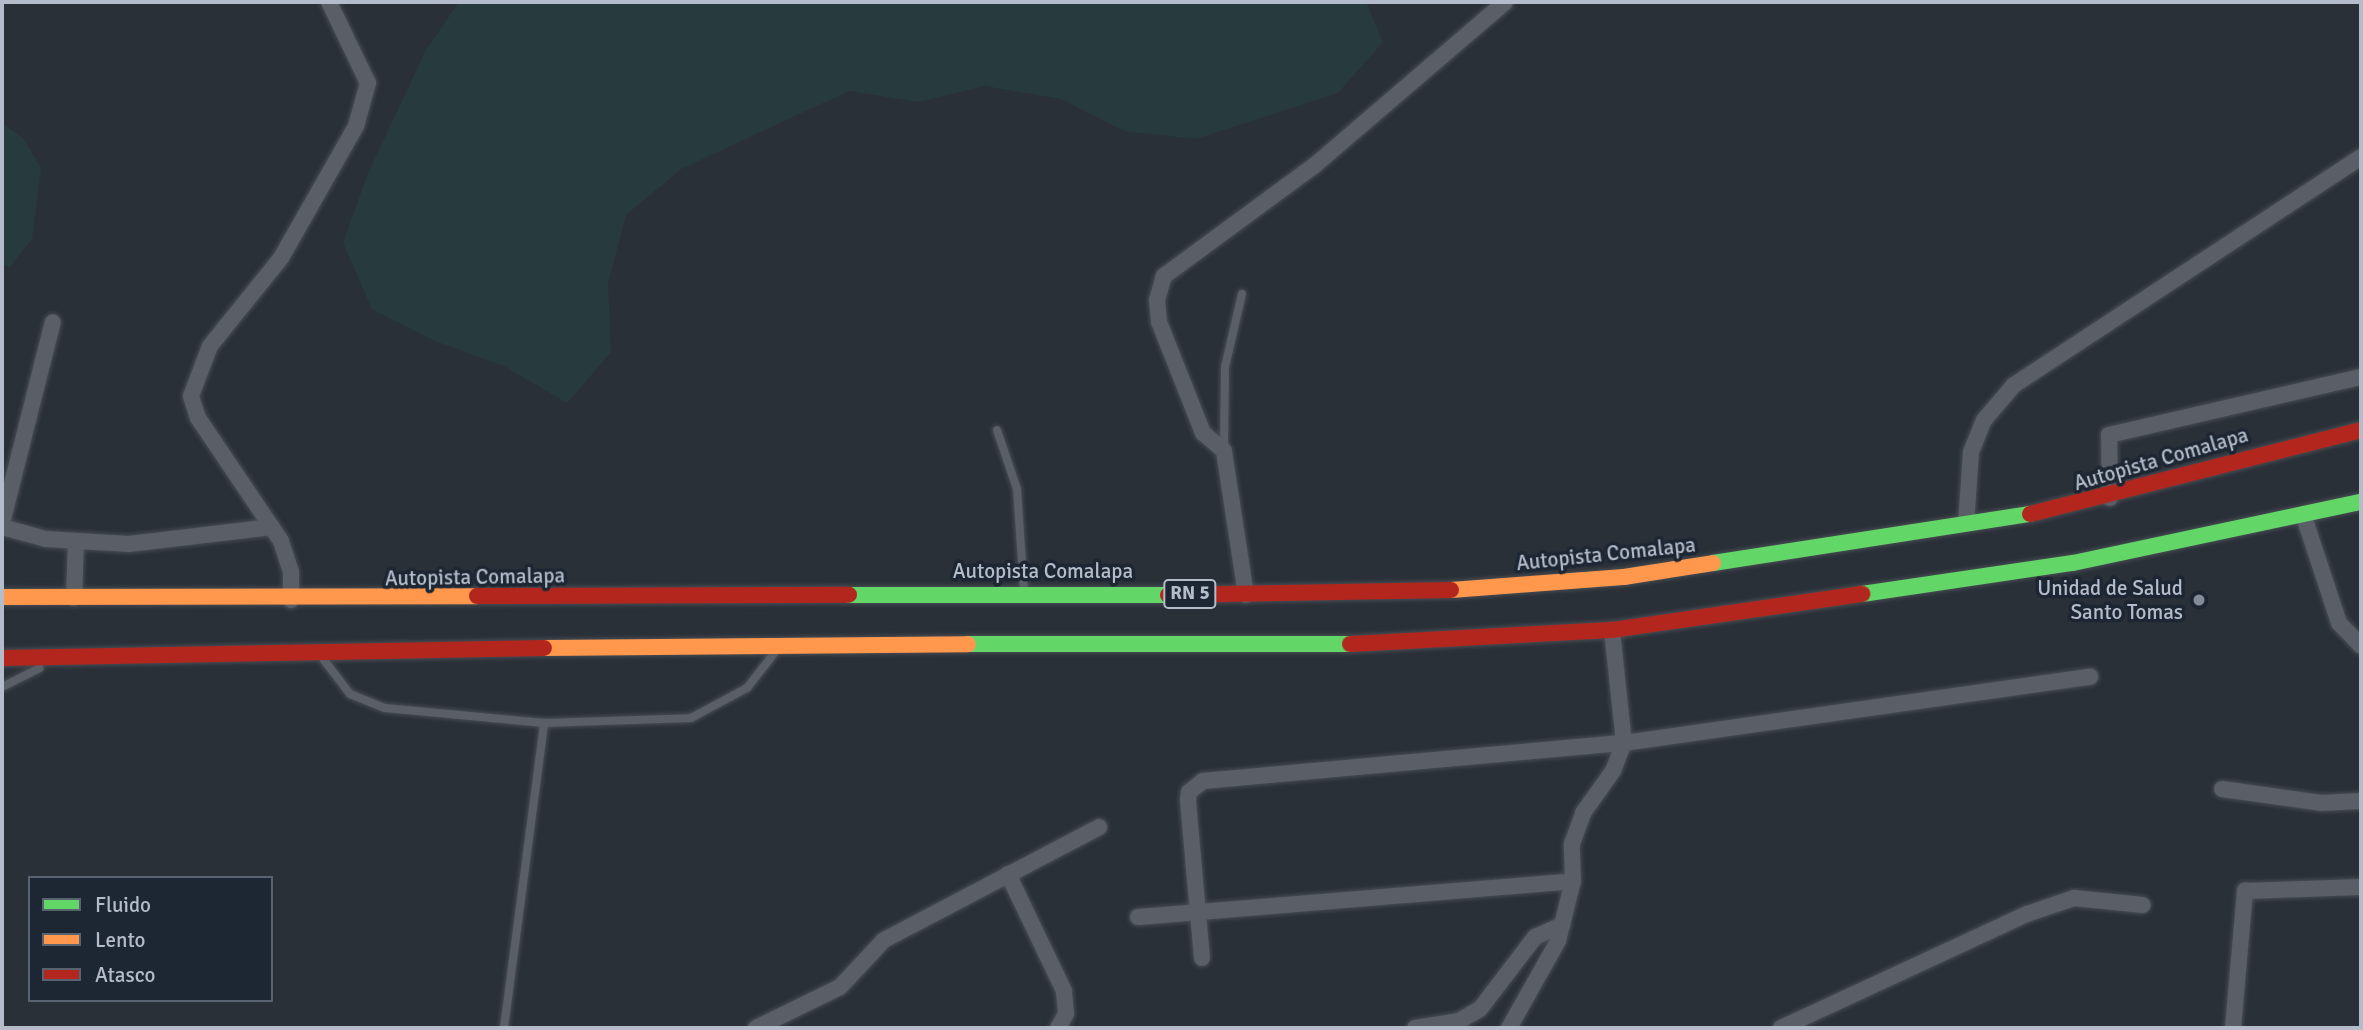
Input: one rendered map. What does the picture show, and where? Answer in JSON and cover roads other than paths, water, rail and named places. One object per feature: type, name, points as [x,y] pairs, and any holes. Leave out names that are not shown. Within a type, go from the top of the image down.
[{"type":"highway","name":"Autopista Comalapa","points":[[2,597],[291,600],[1024,591],[1405,594],[1624,577],[1966,524],[2110,498],[2241,458],[2361,430]]},
{"type":"highway","points":[[2,657],[58,658],[316,649],[781,644],[1373,644],[1612,630],[2073,563],[2361,502]]},
{"type":"street","points":[[291,600],[291,572],[272,527],[198,418],[191,396],[209,346],[281,258],[356,126],[368,83],[329,2]]},
{"type":"street","points":[[1247,594],[1224,451],[1203,433],[1159,322],[1157,300],[1164,276],[1315,165],[1505,2]]},
{"type":"street","points":[[1966,524],[1971,452],[1984,420],[2014,385],[2361,157]]},
{"type":"street","points":[[53,322],[2,525],[76,541],[129,544],[272,527]]},
{"type":"street","points":[[2110,498],[2109,435],[2361,377]]},
{"type":"street","points":[[2303,514],[2339,623],[2361,646]]},
{"type":"street","points":[[74,598],[76,541]]},
{"type":"street","points":[[1509,1028],[1562,925],[1573,881],[1572,844],[1583,813],[1613,771],[1624,743],[1612,630]]},
{"type":"street","points":[[1202,958],[1188,800],[1189,792],[1203,781],[1624,743],[2090,677]]},
{"type":"street","points":[[2222,789],[2321,803],[2361,801]]},
{"type":"street","points":[[756,1028],[840,987],[884,940],[1099,827]]},
{"type":"street","points":[[1008,874],[1064,991],[1066,1014],[1058,1028]]},
{"type":"street","points":[[1138,918],[1573,881]]},
{"type":"street","points":[[2233,1028],[2245,891],[2361,887]]},
{"type":"street","points":[[1781,1028],[2027,914],[2074,898],[2143,905]]},
{"type":"street","points":[[1415,1028],[1459,1021],[1480,1009],[1535,937],[1562,925]]},
{"type":"lane","points":[[1224,451],[1225,366],[1242,294]]},
{"type":"lane","points":[[997,430],[1017,489],[1024,591]]},
{"type":"lane","points":[[316,649],[350,694],[385,709],[544,723],[691,718],[747,688],[781,644]]},
{"type":"lane","points":[[2,687],[58,658]]},
{"type":"lane","points":[[504,1028],[544,723]]},
{"type":"place","name":"Unidad de Salud Santo Tomas","points":[[2199,600]]}]
